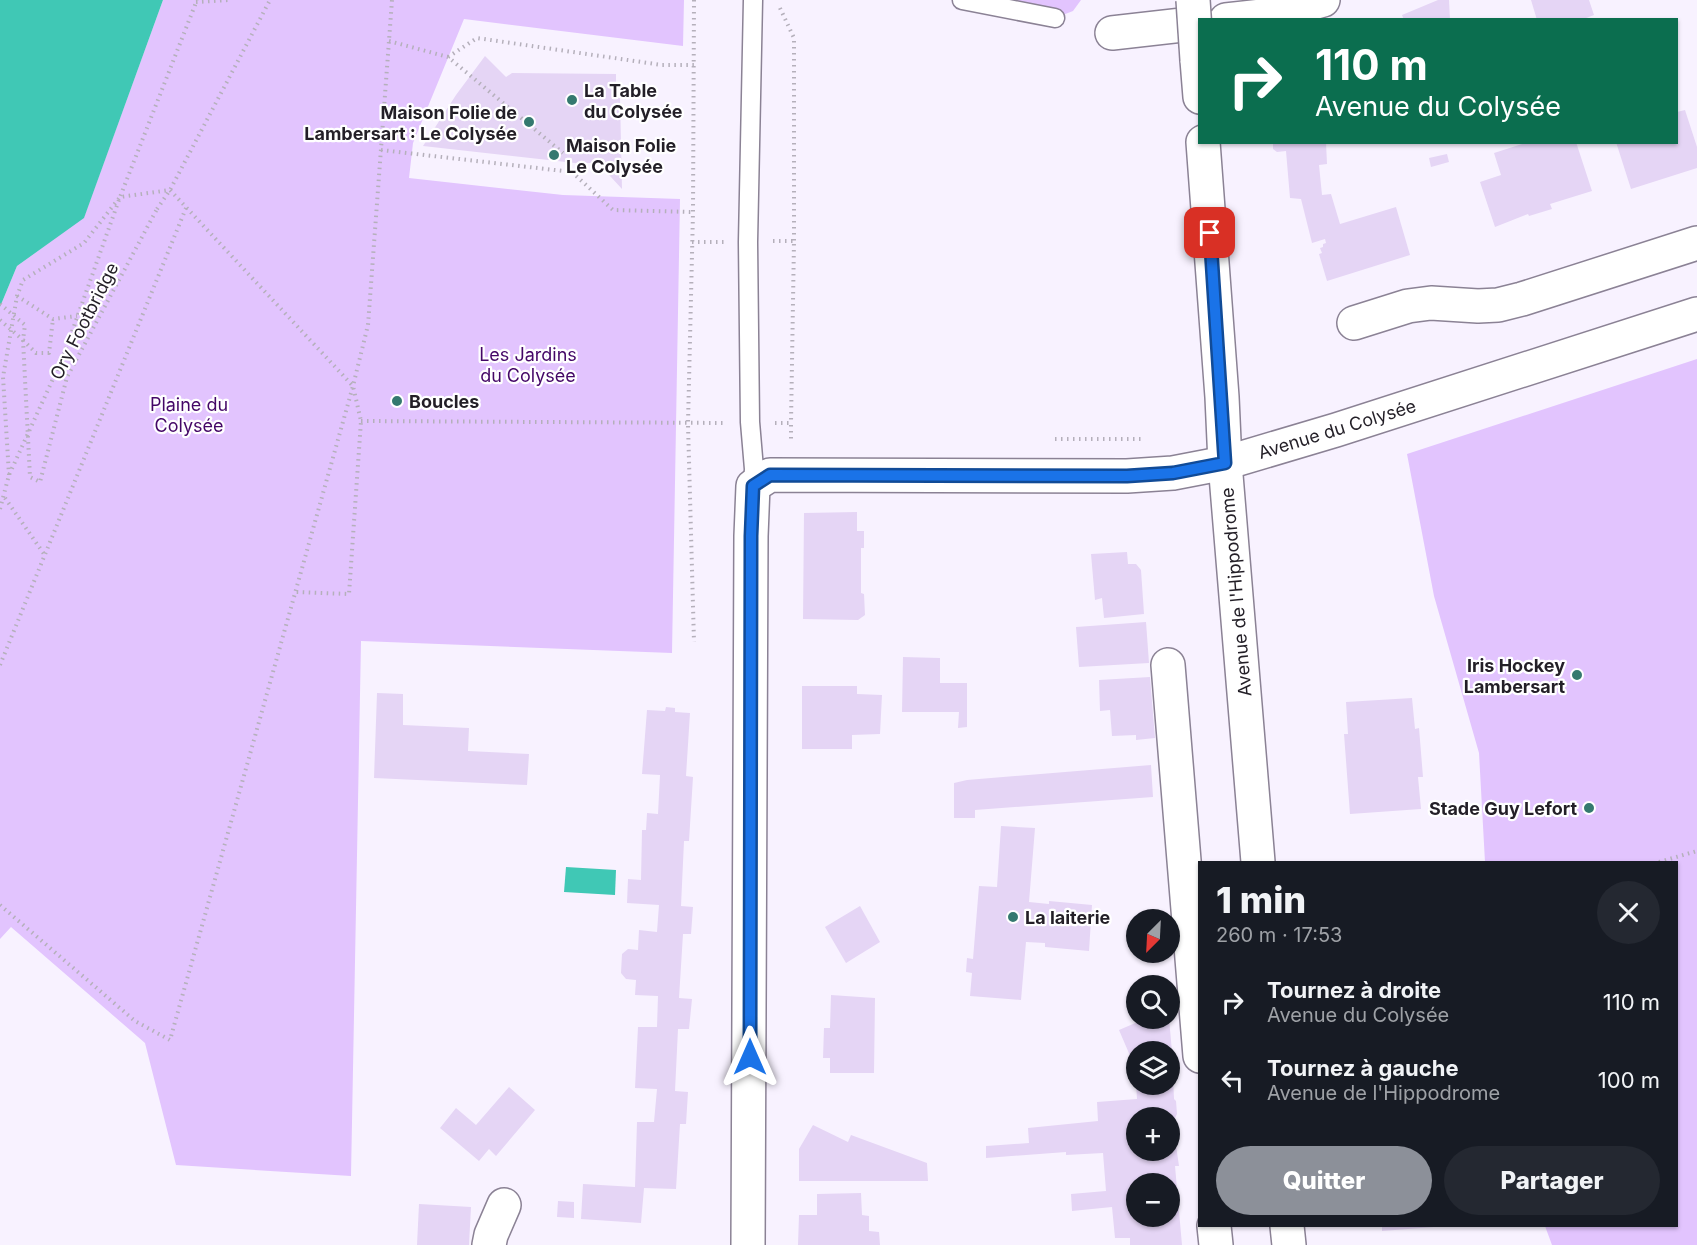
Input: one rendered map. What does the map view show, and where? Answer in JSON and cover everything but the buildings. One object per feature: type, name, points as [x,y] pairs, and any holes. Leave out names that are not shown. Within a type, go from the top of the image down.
[{"type":"street","points":[[1193,0],[1198,72]]},
{"type":"street","points":[[1244,18],[1270,15],[1323,0]]},
{"type":"street","points":[[1112,33],[1198,22]]},
{"type":"street","name":"Avenue de l'Hippodrome","points":[[1203,144],[1225,463],[1258,861]]},
{"type":"street","points":[[1354,323],[1408,306],[1431,303],[1478,306],[1522,299],[1697,243]]},
{"type":"street","name":"Avenue du Colysée","points":[[753,486],[770,475],[1127,476],[1173,473],[1225,463],[1344,427],[1697,314]]},
{"type":"street","points":[[748,1245],[753,486]]},
{"type":"street","points":[[1168,665],[1198,1032]]},
{"type":"street","points":[[489,1245],[504,1205]]},
{"type":"street","points":[[1214,1227],[1216,1245]]},
{"type":"street","points":[[1287,1227],[1289,1245]]},
{"type":"lane","points":[[753,0],[748,242],[753,486]]},
{"type":"lane","points":[[962,0],[1054,18]]},
{"type":"path","points":[[0,509],[9,475],[63,357],[120,197],[196,1],[229,0]]},
{"type":"path","points":[[170,190],[270,0]]},
{"type":"path","points":[[0,905],[135,1021],[170,1040],[353,386],[368,325],[392,0]]},
{"type":"path","points":[[694,0],[693,212],[688,424],[694,642]]},
{"type":"path","points":[[777,0],[794,38],[794,241]]},
{"type":"path","points":[[448,57],[477,38],[662,65],[695,64]]},
{"type":"path","points":[[389,41],[448,57],[563,153]]},
{"type":"path","points":[[381,150],[572,172],[613,210],[693,212]]},
{"type":"path","points":[[9,475],[3,377],[17,296],[23,280],[84,243],[120,197],[170,190]]},
{"type":"path","points":[[170,190],[353,386],[361,421],[349,594],[295,592]]},
{"type":"path","name":"Ory Footbridge","points":[[0,304],[25,325],[23,340],[30,477],[40,482],[67,377],[157,209],[170,190]]},
{"type":"path","points":[[0,665],[186,208]]},
{"type":"path","points":[[17,296],[53,319],[78,315]]},
{"type":"path","points":[[0,320],[36,353],[49,353],[53,319]]},
{"type":"path","points":[[361,421],[791,423],[792,475]]},
{"type":"path","points":[[4,497],[44,554]]},
{"type":"path","points":[[1662,861],[1697,851]]},
{"type":"green space","name":"Plaine du Colysée","points":[[163,0],[684,0],[683,46],[464,19],[413,143],[409,178],[563,195],[680,199],[672,653],[361,641],[351,1176],[176,1165],[145,1043],[11,927],[0,939],[0,307],[17,266],[84,217]]},
{"type":"green space","points":[[962,0],[1081,0],[1073,11],[1055,18]]},
{"type":"green space","name":"Stade Guy Lefort","points":[[1697,359],[1697,1245],[1552,1245],[1545,1227],[1678,1227],[1678,861],[1485,861],[1479,753],[1434,596],[1407,454]]},
{"type":"shaded area","points":[[0,0],[163,0],[84,218],[17,266],[0,307]]},
{"type":"shaded area","points":[[566,867],[616,870],[615,895],[564,892]]},
{"type":"place","name":"La Table du Colysée","points":[[572,100]]},
{"type":"place","name":"Maison Folie de Lambersart : Le Colysée","points":[[529,122]]},
{"type":"place","name":"Maison Folie Le Colysée","points":[[554,155]]},
{"type":"place","name":"Boucles","points":[[397,401]]},
{"type":"place","name":"Iris Hockey Lambersart","points":[[1577,675]]},
{"type":"place","name":"Stade Guy Lefort","points":[[1589,808]]},
{"type":"place","name":"La laiterie","points":[[1013,917]]},
{"type":"route","points":[[750,1057],[753,486],[770,475],[1127,476],[1173,473],[1225,463],[1210,233]]},
{"type":"park label","name":"Les Jardins du Colysée","points":[[528,364]]}]
